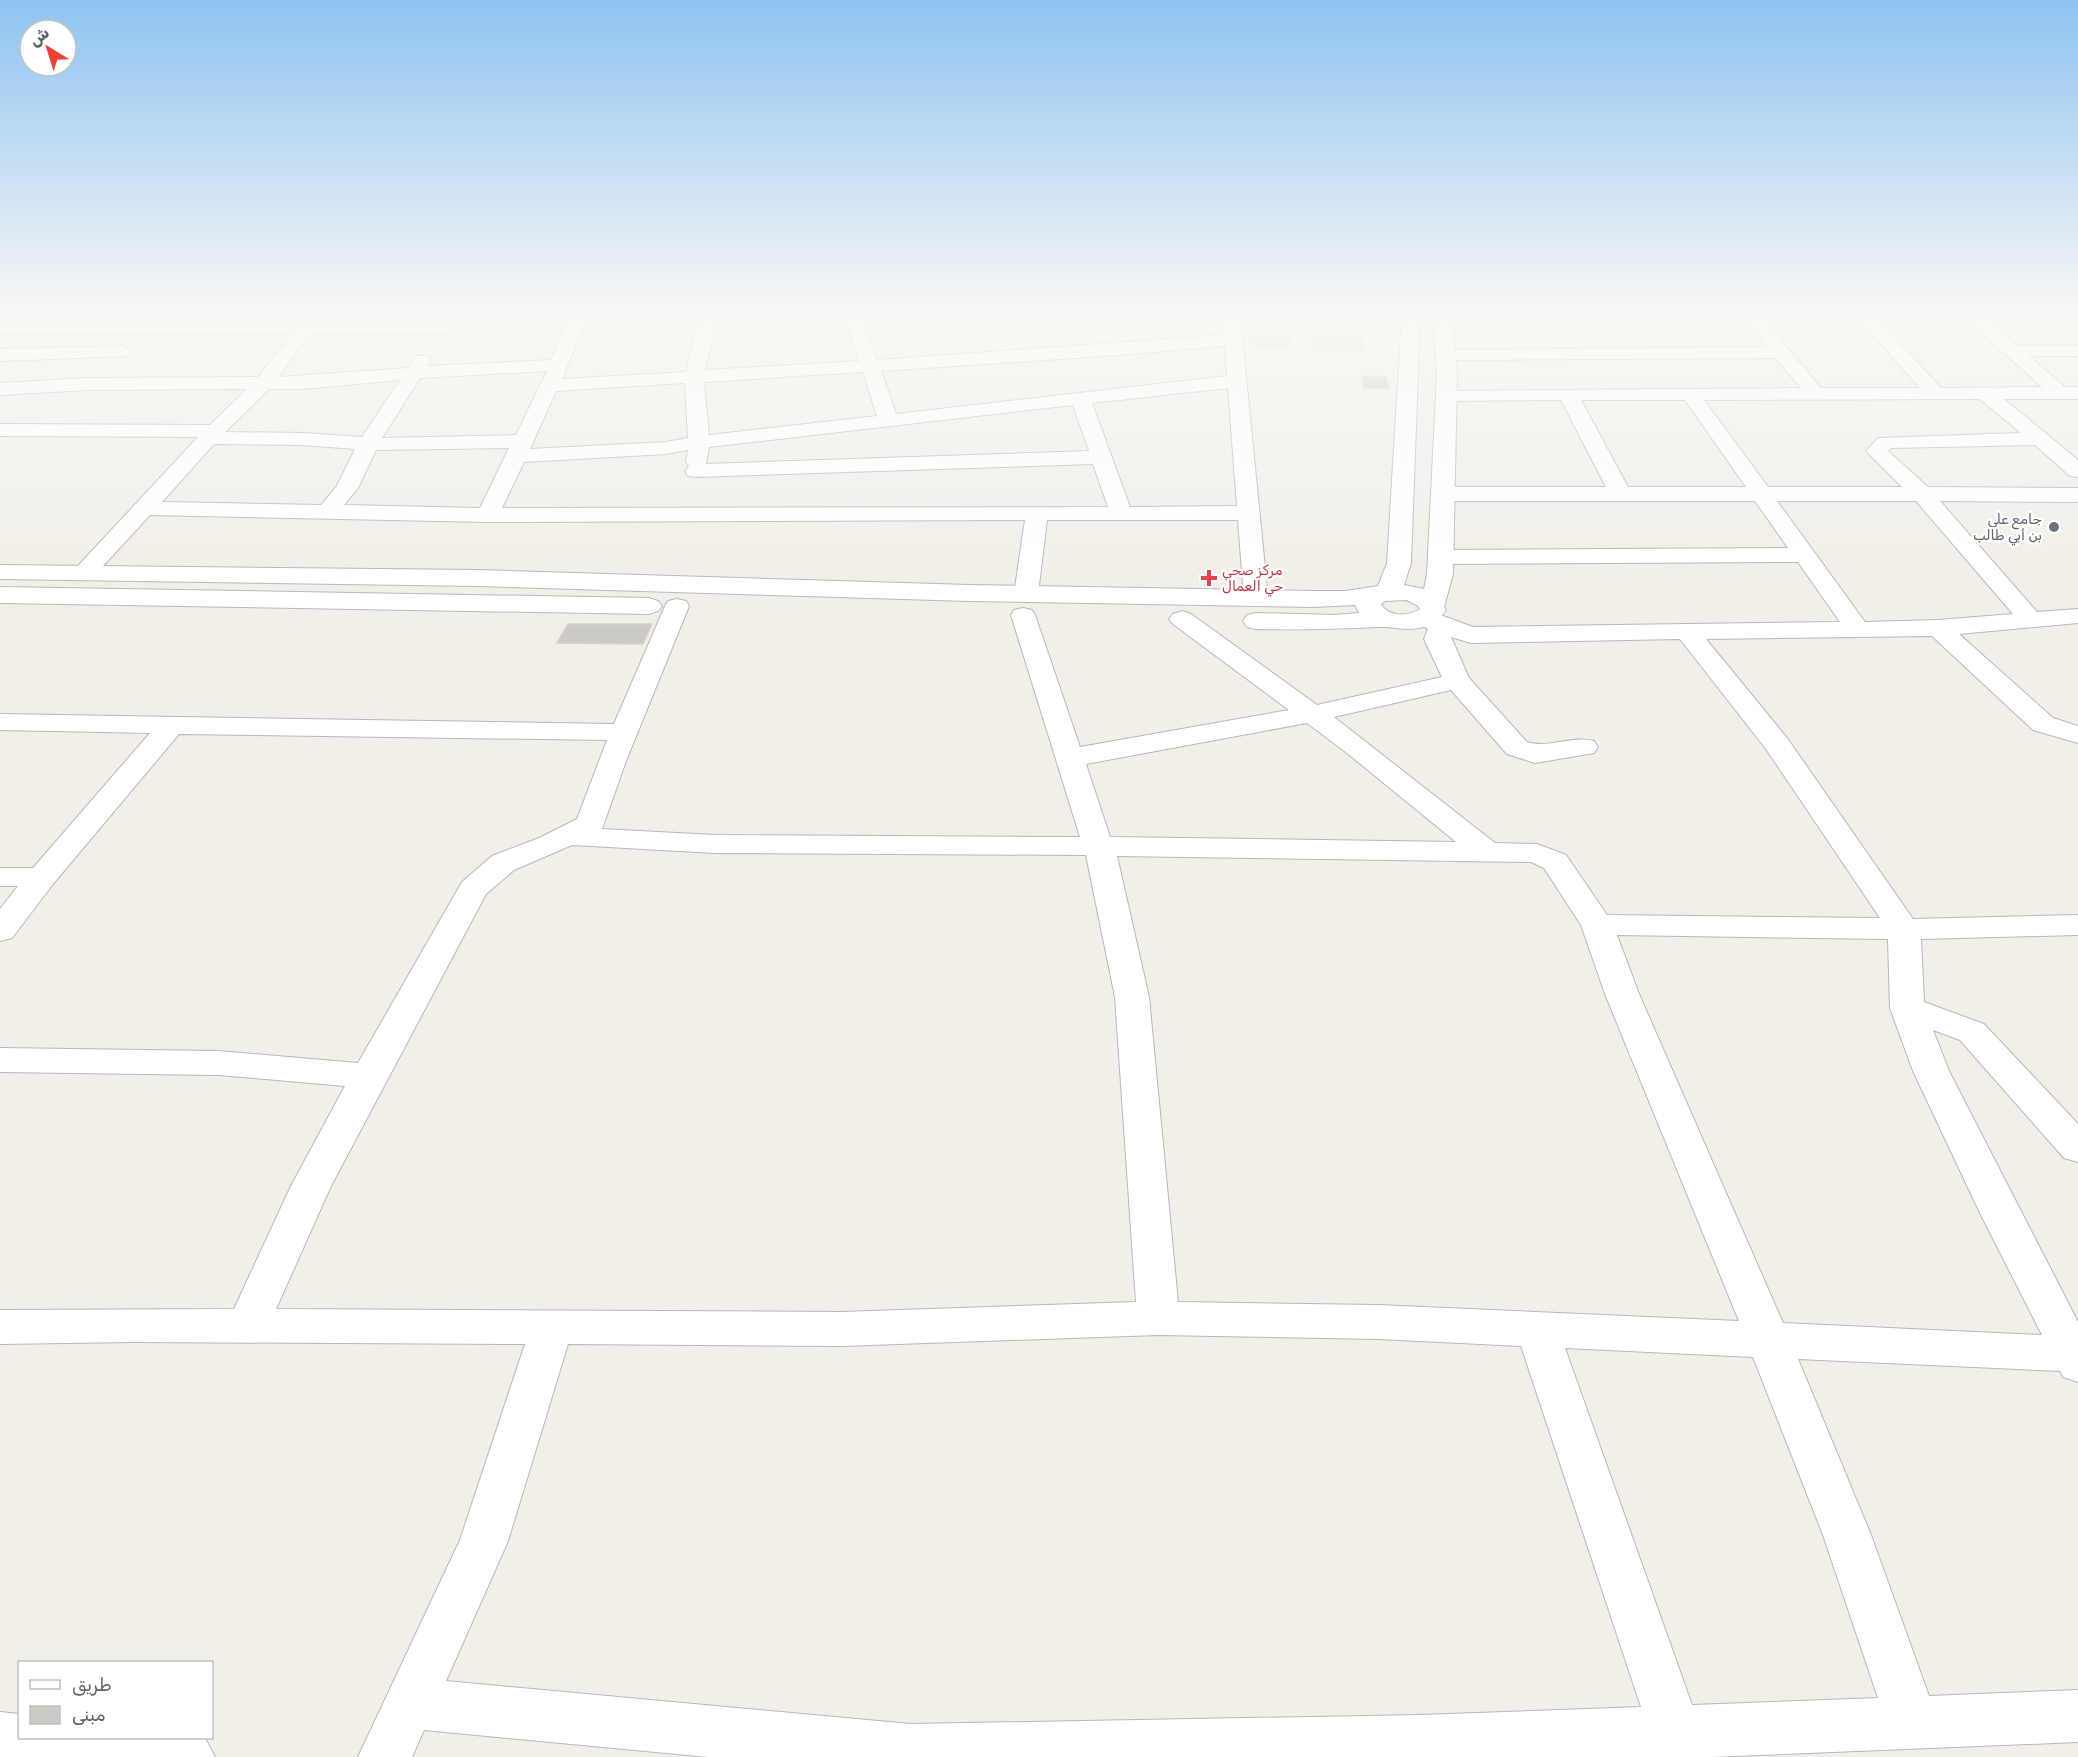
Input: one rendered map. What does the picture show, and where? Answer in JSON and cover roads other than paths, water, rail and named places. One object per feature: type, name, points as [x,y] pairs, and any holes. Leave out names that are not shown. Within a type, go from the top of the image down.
[{"type":"street","points":[[84,573],[249,398]]},
{"type":"street","points":[[327,512],[347,488],[369,442],[397,398]]},
{"type":"street","points":[[489,515],[543,398]]},
{"type":"street","points":[[690,514],[699,442],[696,398]]},
{"type":"street","points":[[881,398],[889,422]]},
{"type":"street","points":[[0,430],[212,435],[392,445],[520,449],[666,448],[699,442],[1091,398]]},
{"type":"street","points":[[1238,398],[1256,598]]},
{"type":"street","points":[[1384,619],[1370,611],[1367,602],[1382,594],[1395,579],[1399,563],[1407,398]]},
{"type":"street","points":[[1446,398],[1440,574],[1433,617],[1437,639],[1457,681],[1516,748],[1534,754],[1584,747]]},
{"type":"street","points":[[1570,398],[1620,493]]},
{"type":"street","points":[[1693,398],[1858,630]]},
{"type":"street","points":[[1991,398],[2078,471]]},
{"type":"street","points":[[1082,399],[1121,513]]},
{"type":"street","points":[[2031,620],[1922,494],[1876,451],[1885,442],[2039,439]]},
{"type":"street","points":[[696,471],[1102,458]]},
{"type":"street","points":[[1443,494],[2078,495]]},
{"type":"street","points":[[146,508],[489,515],[1248,513]]},
{"type":"street","points":[[1037,512],[1024,604],[1069,758],[1098,846],[1132,997],[1158,1318]]},
{"type":"street","points":[[1440,557],[1805,555]]},
{"type":"street","points":[[0,572],[479,578],[1024,604],[1182,619],[1334,623],[1384,619],[1407,622],[1433,617]]},
{"type":"street","points":[[0,595],[677,606],[1024,604],[1256,598],[1346,599],[1382,594],[1419,597],[1433,617],[1471,635],[1938,628],[2078,616]]},
{"type":"street","points":[[247,1326],[311,1186],[369,1076],[473,890],[503,863],[590,824],[677,606]]},
{"type":"street","points":[[1182,619],[1357,747],[1488,853]]},
{"type":"street","points":[[1938,628],[2043,724],[2078,735]]},
{"type":"street","points":[[1687,632],[1777,744],[1904,929],[1907,1008],[1931,1071],[2075,1359]]},
{"type":"street","points":[[1069,758],[1312,714],[1457,681]]},
{"type":"street","points":[[0,722],[511,732],[625,732]]},
{"type":"street","points":[[0,931],[42,877],[171,726]]},
{"type":"street","points":[[567,836],[715,844],[1098,846],[1537,853],[1555,862],[1597,926],[1622,994],[1768,1339],[1847,1535],[1912,1723]]},
{"type":"street","points":[[0,877],[42,877]]},
{"type":"street","points":[[1597,926],[1904,929],[2078,925]]},
{"type":"street","points":[[1907,1008],[1972,1032],[2078,1148]]},
{"type":"street","points":[[0,1060],[218,1063],[369,1076]]},
{"type":"street","points":[[0,1327],[842,1329],[1158,1318],[1378,1322],[1768,1339],[2075,1359]]},
{"type":"street","points":[[384,1757],[484,1541],[552,1327]]},
{"type":"street","points":[[1537,1329],[1681,1744]]},
{"type":"street","points":[[410,1703],[911,1750],[1419,1742],[1681,1744],[1912,1723],[2078,1716]]},
{"type":"street","points":[[0,1738],[188,1757]]},
{"type":"place","name":"جامع علي بن أبي طالب","points":[[2054,527]]},
{"type":"place","name":"مركز صحي حي العمال","points":[[1209,578]]}]
